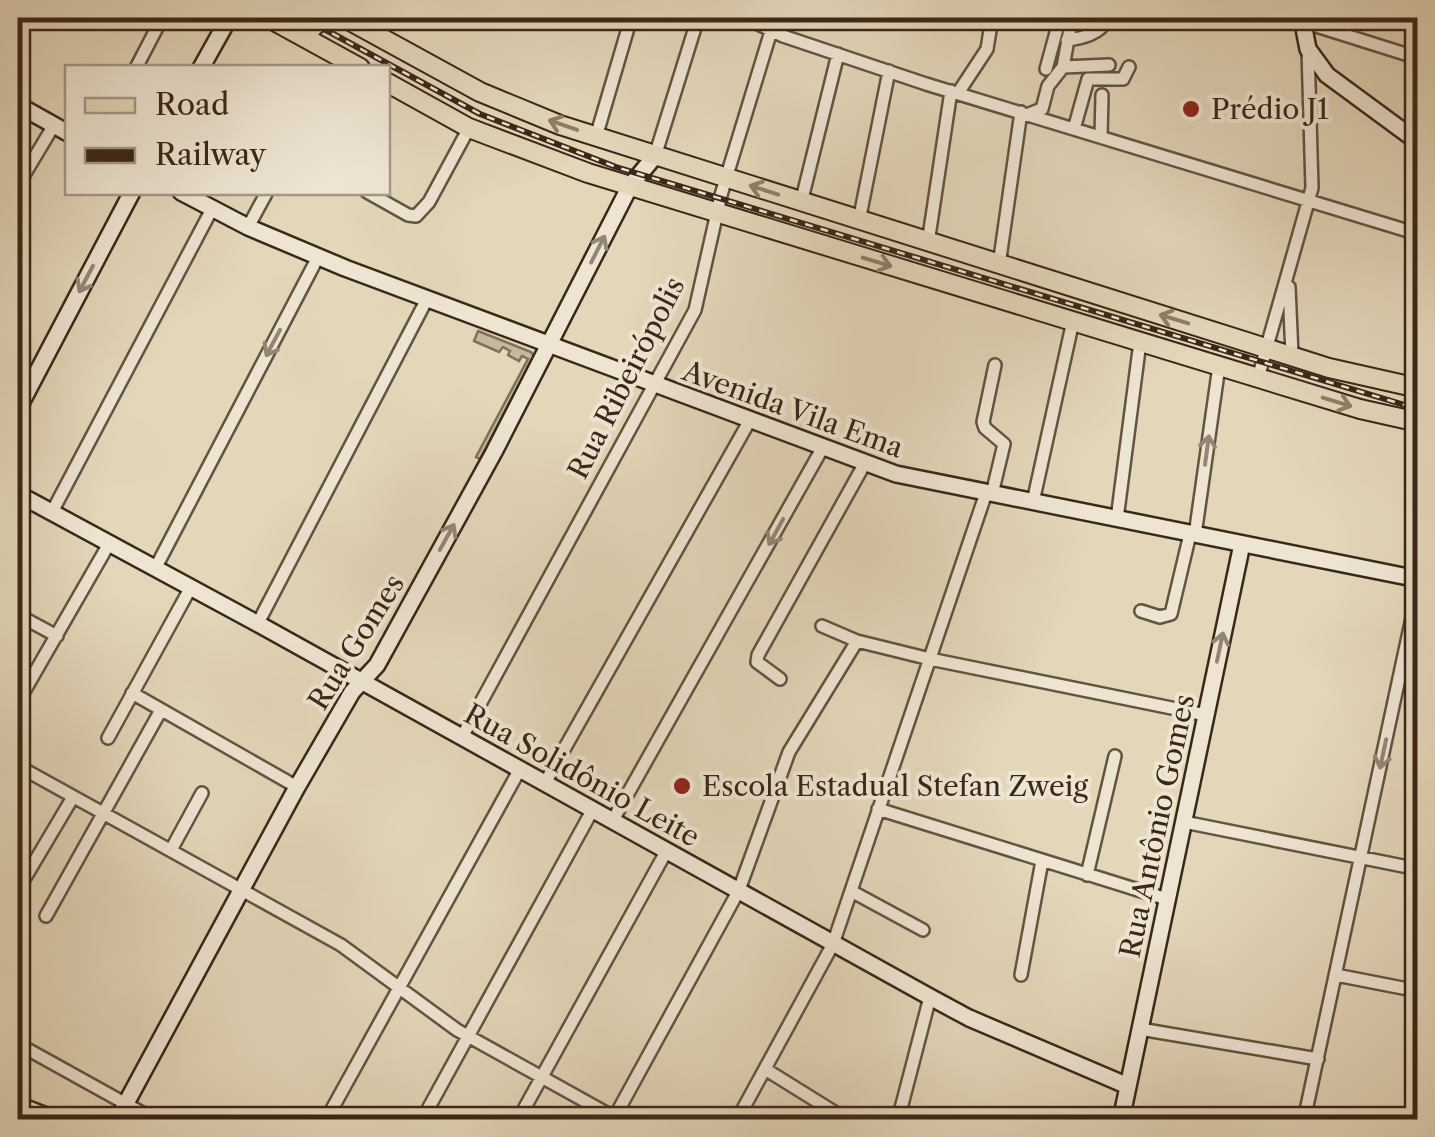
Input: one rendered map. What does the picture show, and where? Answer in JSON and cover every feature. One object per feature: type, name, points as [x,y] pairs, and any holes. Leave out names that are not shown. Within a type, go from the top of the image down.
[{"type":"main road","points":[[203,65],[229,18]]},
{"type":"main road","points":[[269,18],[306,37],[338,62]]},
{"type":"main road","points":[[306,37],[312,25],[327,18],[344,18],[491,98],[596,137],[1329,368],[1418,388]]},
{"type":"main road","points":[[1299,19],[1308,49],[1342,89],[1418,142]]},
{"type":"main road","points":[[390,84],[469,128],[630,186],[1258,378],[1418,422]]},
{"type":"main road","points":[[18,105],[60,129]]},
{"type":"main road","name":"Rua Gomes","points":[[117,1120],[297,788],[352,692],[377,665],[630,186],[655,156]]},
{"type":"main road","points":[[18,409],[130,195]]},
{"type":"main road","name":"Avenida Vila Ema","points":[[186,195],[248,226],[427,299],[896,474],[1418,579]]},
{"type":"main road","name":"Rua Solidônio Leite","points":[[18,494],[969,1018],[1128,1086]]},
{"type":"main road","name":"Rua Antônio Gomes","points":[[1122,1120],[1242,544]]},
{"type":"main road","points":[[18,1105],[57,1120]]},
{"type":"street","points":[[138,65],[162,18]]},
{"type":"street","points":[[596,137],[632,18]]},
{"type":"street","points":[[655,156],[698,18]]},
{"type":"street","points":[[746,18],[772,31],[955,92],[1418,234]]},
{"type":"street","name":"Rua Ribeirópolis","points":[[462,737],[694,310],[726,178],[774,18]]},
{"type":"street","points":[[928,243],[955,92],[987,49],[992,18]]},
{"type":"street","points":[[1046,70],[1060,18]]},
{"type":"street","points":[[1025,113],[1042,109],[1048,86],[1064,67],[1072,18]]},
{"type":"street","points":[[1067,40],[1088,36],[1109,18]]},
{"type":"street","points":[[1299,19],[1418,58]]},
{"type":"street","points":[[1258,378],[1289,278],[1314,176],[1308,49]]},
{"type":"street","points":[[800,202],[838,54]]},
{"type":"street","points":[[1064,67],[1108,66]]},
{"type":"street","points":[[1074,129],[1088,79],[1123,79],[1128,67]]},
{"type":"street","points":[[859,221],[890,70]]},
{"type":"street","points":[[1101,137],[1102,95]]},
{"type":"street","points":[[999,265],[1025,113]]},
{"type":"street","points":[[372,195],[416,216],[429,202],[469,128]]},
{"type":"street","points":[[18,185],[60,129]]},
{"type":"street","points":[[248,226],[265,195]]},
{"type":"street","points":[[52,512],[212,209]]},
{"type":"street","points":[[156,567],[318,256]]},
{"type":"street","points":[[1289,278],[1292,355]]},
{"type":"street","points":[[258,623],[427,299]]},
{"type":"street","points":[[1032,502],[1073,321]]},
{"type":"street","points":[[1117,519],[1140,342]]},
{"type":"street","points":[[737,1120],[833,944],[989,494],[1004,444],[983,422],[995,365]]},
{"type":"street","points":[[1141,611],[1160,617],[1171,614],[1192,534],[1219,366]]},
{"type":"street","points":[[546,783],[750,420]]},
{"type":"street","points":[[612,820],[823,447]]},
{"type":"street","points":[[780,679],[757,662],[758,655],[865,462]]},
{"type":"street","points":[[18,702],[110,542]]},
{"type":"street","points":[[108,738],[191,587]]},
{"type":"street","points":[[1304,1120],[1418,590]]},
{"type":"street","points":[[18,615],[57,636]]},
{"type":"street","points":[[822,626],[857,641],[930,660],[1206,715]]},
{"type":"street","points":[[18,766],[341,946],[468,1037],[615,1119],[739,890],[789,752],[857,641]]},
{"type":"street","points":[[132,694],[297,788]]},
{"type":"street","points":[[46,916],[161,710]]},
{"type":"street","points":[[1087,875],[1115,756]]},
{"type":"street","points":[[326,1120],[520,769]]},
{"type":"street","points":[[172,850],[202,793]]},
{"type":"street","points":[[19,888],[73,796]]},
{"type":"street","points":[[878,809],[1168,899]]},
{"type":"street","points":[[422,1120],[593,810]]},
{"type":"street","points":[[1184,822],[1418,869]]},
{"type":"street","points":[[518,1120],[667,850]]},
{"type":"street","points":[[1021,975],[1042,861]]},
{"type":"street","points":[[851,891],[922,930]]},
{"type":"street","points":[[1336,975],[1418,992]]},
{"type":"street","points":[[898,1120],[930,997]]},
{"type":"street","points":[[1140,1029],[1318,1059]]},
{"type":"street","points":[[18,1044],[155,1120]]},
{"type":"street","points":[[765,1069],[847,1120]]},
{"type":"shaded area","points":[[478,331],[534,356],[480,459],[476,457],[528,359],[522,356],[519,361],[503,347],[499,352],[474,341]]},
{"type":"railway","points":[[304,18],[480,114],[616,167],[1418,409]]},
{"type":"place","name":"Prédio J1","points":[[1191,109]]},
{"type":"place","name":"Escola Estadual Stefan Zweig","points":[[682,786]]}]
